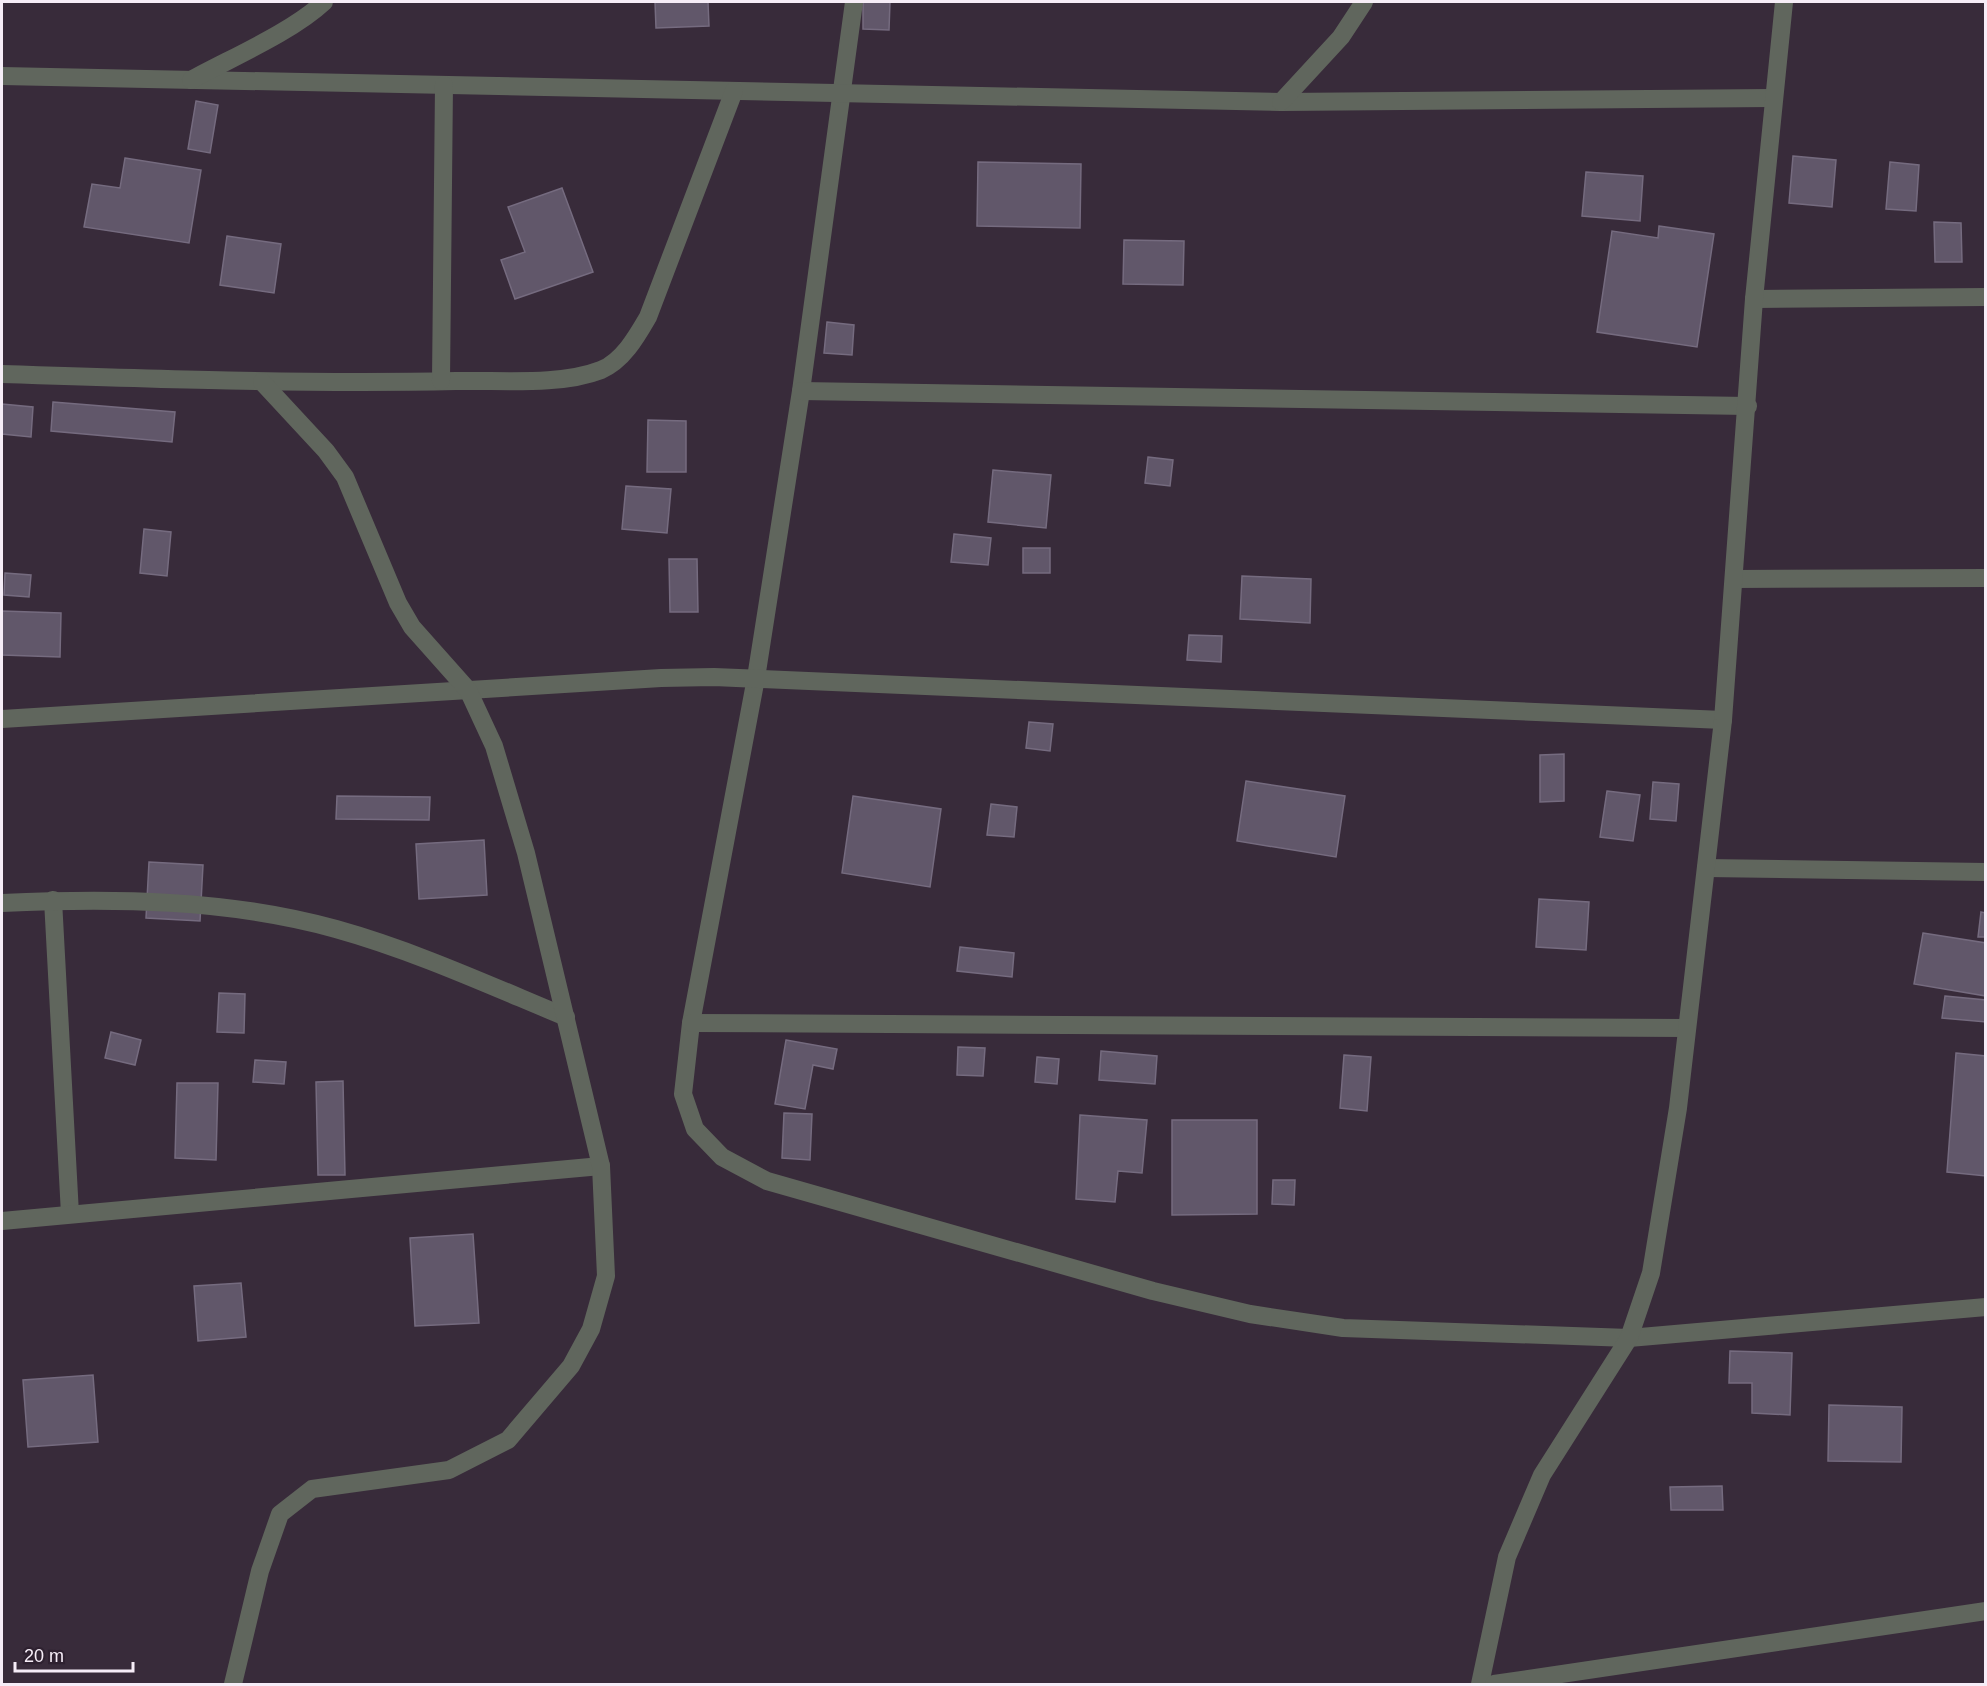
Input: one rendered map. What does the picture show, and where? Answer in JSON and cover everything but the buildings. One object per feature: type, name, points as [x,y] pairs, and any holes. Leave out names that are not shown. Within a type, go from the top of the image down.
[{"type":"street","points":[[190,81],[315,10],[324,2]]},
{"type":"street","points":[[854,2],[801,390],[756,678],[690,1023],[683,1094],[695,1129],[722,1157],[767,1181],[1153,1291],[1250,1314],[1343,1328],[1629,1338],[1986,1307]]},
{"type":"street","points":[[1281,102],[1341,37],[1364,2]]},
{"type":"street","points":[[1480,1684],[1507,1557],[1515,1536],[1542,1475],[1629,1338],[1651,1273],[1678,1108],[1723,720],[1748,406],[1754,299],[1773,98],[1785,2]]},
{"type":"street","points":[[2,76],[1281,102],[1773,98]]},
{"type":"street","points":[[441,381],[444,85]]},
{"type":"street","points":[[2,374],[261,382],[441,381],[566,378],[603,369],[631,347],[648,316],[734,91]]},
{"type":"street","points":[[1754,299],[1986,297]]},
{"type":"street","points":[[233,1684],[260,1570],[280,1514],[312,1489],[449,1470],[508,1440],[571,1366],[591,1329],[606,1276],[601,1166],[526,853],[494,746],[468,690],[408,619],[345,477],[326,451],[261,382]]},
{"type":"street","points":[[801,390],[1748,406]]},
{"type":"street","points":[[1734,579],[1986,578]]},
{"type":"street","points":[[2,719],[661,678],[756,678],[1723,720]]},
{"type":"street","points":[[1706,868],[1986,872]]},
{"type":"street","points":[[2,903],[53,900],[164,902],[247,911],[335,929],[393,947],[566,1017]]},
{"type":"street","points":[[53,900],[70,1215]]},
{"type":"street","points":[[690,1023],[1687,1028]]},
{"type":"street","points":[[2,1221],[601,1166]]},
{"type":"street","points":[[1494,1684],[1986,1611]]}]
